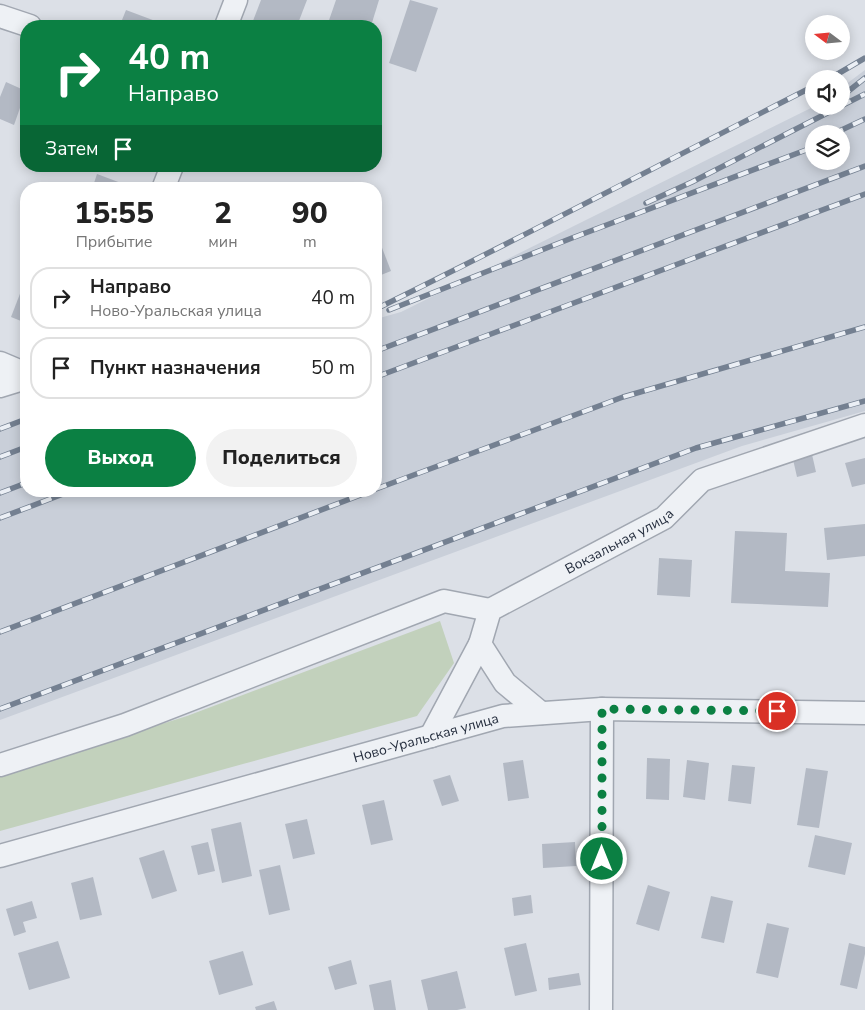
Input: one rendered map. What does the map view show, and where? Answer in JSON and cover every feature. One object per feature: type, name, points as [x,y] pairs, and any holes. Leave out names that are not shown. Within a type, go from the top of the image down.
[{"type":"street","points":[[228,20],[236,0]]},
{"type":"street","points":[[0,16],[20,23]]},
{"type":"street","points":[[0,363],[20,373]]},
{"type":"street","points":[[0,386],[20,378]]},
{"type":"street","name":"Вокзальная улица","points":[[490,610],[664,518],[702,480],[865,425]]},
{"type":"street","points":[[0,765],[125,724],[444,601],[490,610],[480,644],[431,736]]},
{"type":"street","points":[[480,644],[505,683],[542,714]]},
{"type":"street","points":[[601,1010],[602,709]]},
{"type":"street","name":"Ново-Уральская улица","points":[[0,856],[503,716],[602,709],[862,709]]},
{"type":"shaded area","points":[[865,70],[865,411],[742,446],[0,720],[0,428],[20,422],[20,497],[382,497],[382,317],[401,312],[805,111],[805,115],[850,115],[850,81]]},
{"type":"green space","points":[[440,621],[454,663],[417,716],[0,831],[0,775],[187,716]]},
{"type":"building","points":[[261,0],[307,0],[299,20],[253,20]]},
{"type":"building","points":[[336,0],[379,0],[373,20],[329,20]]},
{"type":"building","points":[[410,0],[438,8],[416,72],[389,63]]},
{"type":"building","points":[[126,10],[153,20],[122,20]]},
{"type":"building","points":[[6,82],[20,88],[20,108],[14,125],[0,119],[0,97]]},
{"type":"building","points":[[97,174],[118,182],[94,182]]},
{"type":"building","points":[[382,248],[391,271],[382,275]]},
{"type":"building","points":[[20,294],[20,321],[11,317]]},
{"type":"building","points":[[811,450],[816,472],[797,477],[792,455]]},
{"type":"building","points":[[865,458],[865,484],[852,487],[845,463]]},
{"type":"building","points":[[865,524],[865,556],[827,560],[824,528]]},
{"type":"building","points":[[735,531],[787,533],[785,571],[830,573],[828,607],[731,603]]},
{"type":"building","points":[[659,558],[692,560],[690,597],[657,595]]},
{"type":"building","points":[[647,758],[670,759],[669,800],[646,799]]},
{"type":"building","points":[[523,760],[529,798],[508,801],[503,763]]},
{"type":"building","points":[[687,760],[709,763],[705,800],[683,797]]},
{"type":"building","points":[[732,765],[755,767],[751,804],[728,801]]},
{"type":"building","points":[[806,768],[828,771],[819,828],[797,825]]},
{"type":"building","points":[[450,775],[459,801],[442,806],[433,780]]},
{"type":"building","points":[[384,800],[393,840],[371,845],[362,805]]},
{"type":"building","points":[[307,819],[315,854],[293,859],[285,824]]},
{"type":"building","points":[[241,822],[252,876],[222,883],[211,829]]},
{"type":"building","points":[[815,835],[852,843],[845,875],[808,867]]},
{"type":"building","points":[[208,842],[215,871],[198,875],[191,846]]},
{"type":"building","points":[[575,842],[576,866],[543,868],[542,844]]},
{"type":"building","points":[[164,850],[177,891],[152,899],[139,858]]},
{"type":"building","points":[[280,865],[290,910],[269,915],[259,870]]},
{"type":"building","points":[[93,877],[102,915],[80,920],[71,883]]},
{"type":"building","points":[[648,885],[670,892],[659,931],[636,924]]},
{"type":"building","points":[[531,895],[533,913],[514,916],[512,898]]},
{"type":"building","points":[[711,896],[733,901],[724,943],[701,938]]},
{"type":"building","points":[[32,901],[37,918],[23,922],[26,932],[14,936],[6,909]]},
{"type":"building","points":[[767,923],[789,928],[778,978],[756,973]]},
{"type":"building","points":[[58,941],[70,978],[29,990],[18,953]]},
{"type":"building","points":[[526,943],[537,991],[515,996],[504,948]]},
{"type":"building","points":[[849,943],[865,947],[857,989],[840,985]]},
{"type":"building","points":[[243,951],[253,985],[219,995],[209,961]]},
{"type":"building","points":[[351,960],[357,984],[335,990],[328,967]]},
{"type":"building","points":[[457,971],[466,1008],[457,1010],[428,1010],[421,980]]},
{"type":"building","points":[[579,973],[581,985],[549,990],[548,978]]},
{"type":"building","points":[[391,980],[396,1010],[374,1010],[369,985]]},
{"type":"building","points":[[274,1001],[277,1010],[256,1010],[255,1007]]},
{"type":"railway","points":[[844,70],[865,58]]},
{"type":"railway","points":[[850,90],[865,78]]},
{"type":"railway","points":[[382,306],[805,91]]},
{"type":"railway","points":[[850,102],[865,94]]},
{"type":"railway","points":[[646,203],[692,182],[823,115]]},
{"type":"railway","points":[[850,126],[865,119]]},
{"type":"railway","points":[[389,310],[572,238],[805,150]]},
{"type":"railway","points":[[382,349],[865,166]]},
{"type":"railway","points":[[382,375],[865,194]]},
{"type":"railway","points":[[382,487],[623,397],[865,327]]},
{"type":"railway","points":[[0,709],[696,448],[865,401]]},
{"type":"railway","points":[[0,429],[20,421]]},
{"type":"railway","points":[[0,457],[20,449]]},
{"type":"railway","points":[[0,493],[20,485]]},
{"type":"railway","points":[[0,518],[55,497]]},
{"type":"railway","points":[[0,632],[355,497]]},
{"type":"route","points":[[602,859],[602,709],[777,711]]}]
